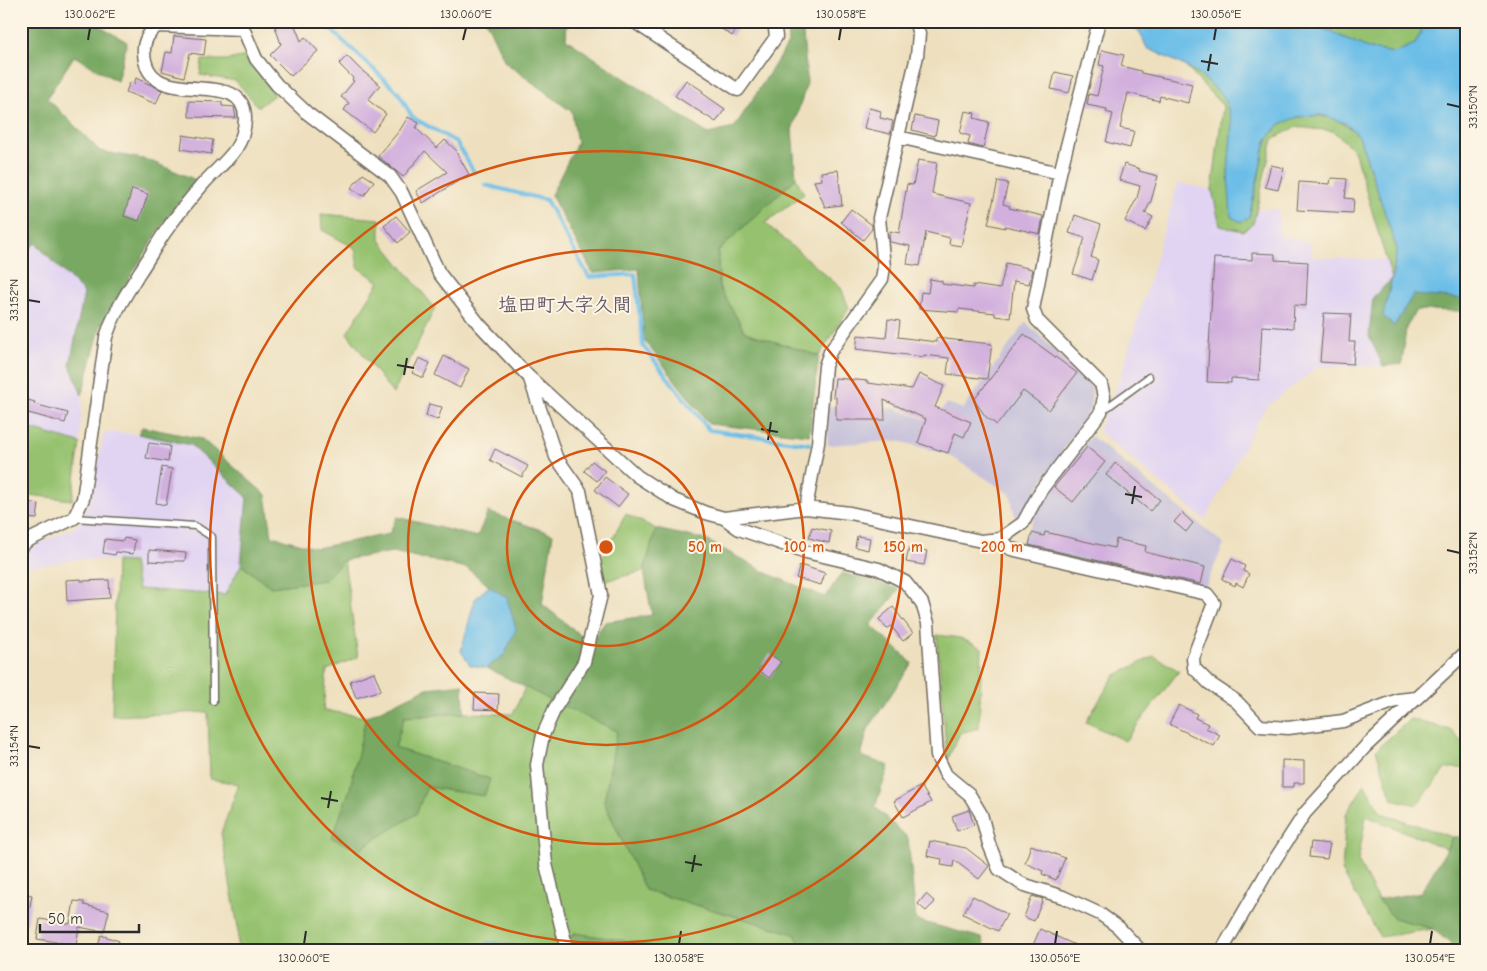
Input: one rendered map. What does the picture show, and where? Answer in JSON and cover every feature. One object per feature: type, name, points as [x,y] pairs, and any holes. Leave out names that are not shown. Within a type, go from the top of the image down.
[{"type":"street","points":[[633,21],[738,90],[776,37],[774,21]]},
{"type":"street","points":[[806,508],[818,443],[825,366],[830,352],[882,279],[884,267],[879,218],[918,56],[919,34],[914,21]]},
{"type":"street","points":[[724,518],[806,508],[850,513],[981,541],[1000,540],[1023,523],[1040,490],[1101,412],[1104,397],[1101,384],[1037,320],[1033,309],[1060,173],[1099,21]]},
{"type":"street","points":[[21,547],[27,541],[74,518],[83,499],[106,337],[112,316],[166,232],[204,183],[230,158],[241,138],[245,119],[243,104],[234,95],[221,90],[170,86],[152,76],[144,65],[143,49],[149,31],[157,26],[241,25],[256,59],[277,85],[307,113],[390,176],[402,193],[439,273],[480,324],[529,377],[637,476],[674,500],[724,518],[739,528],[806,552],[879,569],[906,582],[922,603],[928,623],[937,756],[946,775],[969,794],[981,814],[989,844],[999,869],[1022,884],[1063,897],[1100,914],[1118,928],[1140,950]]},
{"type":"street","points":[[898,137],[1060,173]]},
{"type":"street","points":[[529,377],[556,458],[580,491],[601,595],[584,662],[555,708],[543,735],[537,765],[546,864],[567,950]]},
{"type":"street","points":[[1000,540],[1011,549],[1207,594],[1214,603],[1193,658],[1194,668],[1209,683],[1236,701],[1260,726],[1288,728],[1343,721],[1398,700],[1416,698]]},
{"type":"street","points":[[1222,950],[1267,872],[1305,813],[1365,747],[1466,652]]},
{"type":"lane","points":[[1101,412],[1149,377]]},
{"type":"lane","points":[[74,518],[195,526],[212,537],[213,701]]},
{"type":"shaded area","points":[[1178,183],[1212,190],[1221,226],[1253,224],[1256,210],[1279,209],[1279,235],[1310,243],[1313,257],[1386,260],[1392,279],[1373,297],[1369,336],[1383,366],[1318,367],[1265,408],[1205,520],[1098,431],[1121,375]]},
{"type":"shaded area","points":[[34,243],[84,293],[70,365],[82,395],[80,443],[21,426],[21,259]]},
{"type":"shaded area","points":[[1026,322],[1092,388],[1090,409],[1016,521],[1010,494],[949,455],[898,441],[828,445],[826,406],[895,408],[932,422],[947,403],[963,409]]},
{"type":"shaded area","points":[[104,432],[138,434],[191,445],[247,497],[241,565],[225,595],[137,589],[133,562],[81,559],[21,568],[21,556],[32,547],[77,526],[91,498]]},
{"type":"shaded area","points":[[1091,436],[1224,544],[1204,590],[1020,546],[1047,493]]},
{"type":"green space","points":[[21,21],[91,21],[127,42],[117,81],[74,56],[47,98],[100,151],[148,160],[196,180],[160,228],[101,325],[82,395],[70,365],[84,293],[35,243],[21,259]]},
{"type":"green space","points":[[486,21],[567,21],[566,39],[708,134],[734,128],[788,44],[787,21],[802,21],[807,83],[792,130],[796,178],[718,251],[719,287],[745,332],[819,356],[809,435],[709,424],[644,340],[639,269],[593,273],[551,195],[577,143],[572,112],[505,62]]},
{"type":"green space","points":[[1306,21],[1421,21],[1420,34],[1415,44],[1394,53],[1370,49]]},
{"type":"green space","points":[[247,56],[274,95],[258,107],[236,81],[200,75],[202,60],[227,60]]},
{"type":"green space","points":[[1185,66],[1205,79],[1224,97],[1232,122],[1228,174],[1240,222],[1249,217],[1266,143],[1276,127],[1294,118],[1308,116],[1323,117],[1336,120],[1348,126],[1359,136],[1397,249],[1392,279],[1354,150],[1333,131],[1296,127],[1273,139],[1253,224],[1243,231],[1220,226],[1212,190],[1223,106]]},
{"type":"green space","points":[[796,178],[804,194],[765,223],[841,288],[849,308],[819,356],[745,332],[719,287],[718,251]]},
{"type":"green space","points":[[321,214],[380,219],[380,240],[435,308],[393,394],[347,333],[379,282],[358,267],[355,248],[322,230]]},
{"type":"green space","points":[[1392,279],[1383,316],[1394,326],[1413,295],[1465,298],[1466,314],[1459,311],[1416,310],[1406,328],[1402,364],[1383,366],[1369,336],[1373,297]]},
{"type":"green space","points":[[21,426],[80,443],[72,500],[21,494]]},
{"type":"green space","points":[[142,427],[202,439],[266,495],[272,536],[316,548],[389,534],[397,517],[477,537],[488,512],[553,534],[542,604],[590,643],[605,622],[652,615],[644,571],[656,529],[706,540],[771,575],[825,597],[842,573],[899,589],[871,625],[912,663],[868,729],[861,756],[889,766],[875,807],[908,838],[916,920],[982,938],[987,950],[803,950],[795,934],[645,890],[604,802],[617,731],[487,668],[505,654],[507,598],[467,568],[393,552],[344,560],[324,580],[271,587],[241,565],[247,497],[191,445],[138,434]]},
{"type":"green space","points":[[626,514],[656,529],[644,571],[605,581],[600,561]]},
{"type":"green space","points":[[344,560],[358,657],[327,670],[323,710],[366,717],[350,789],[333,838],[415,814],[427,787],[484,796],[490,779],[395,748],[404,717],[464,713],[513,714],[525,687],[618,731],[604,802],[645,890],[795,934],[803,950],[663,950],[645,944],[575,933],[554,950],[487,942],[479,950],[237,950],[238,927],[221,833],[239,784],[210,779],[208,712],[112,716],[116,561],[133,562],[138,589],[225,595],[241,565],[271,587],[324,580]]},
{"type":"green space","points":[[937,635],[960,638],[982,648],[979,728],[960,733],[947,761]]},
{"type":"green space","points":[[1154,656],[1179,671],[1125,741],[1086,722],[1114,676]]},
{"type":"green space","points":[[463,684],[464,713],[404,717],[395,748],[490,779],[484,796],[427,787],[416,814],[358,850],[332,838],[350,789],[366,717],[427,688]]},
{"type":"green space","points":[[1410,719],[1450,730],[1466,745],[1466,768],[1446,768],[1417,805],[1392,799],[1376,750]]},
{"type":"green space","points":[[1365,784],[1381,813],[1452,837],[1447,849],[1366,816],[1358,861],[1378,900],[1394,918],[1433,929],[1380,937],[1342,871],[1346,814]]},
{"type":"green space","points":[[1452,837],[1466,837],[1466,950],[1458,950],[1433,929],[1394,918],[1378,900],[1421,892],[1447,849]]},
{"type":"green space","points":[[575,933],[645,944],[663,950],[554,950]]},
{"type":"water","points":[[1124,21],[1306,21],[1370,49],[1394,53],[1415,44],[1420,34],[1421,21],[1466,21],[1466,299],[1413,295],[1394,326],[1383,316],[1397,249],[1359,136],[1347,124],[1322,115],[1298,117],[1280,124],[1266,141],[1249,217],[1241,222],[1231,217],[1228,174],[1232,122],[1224,97],[1205,79],[1185,66],[1147,48],[1139,31]]},
{"type":"water","points":[[489,586],[507,598],[516,629],[505,654],[487,668],[470,665],[461,651],[475,599]]},
{"type":"water","points":[[487,942],[552,950],[479,950]]},
{"type":"building","points":[[273,21],[293,21],[301,41],[305,37],[318,51],[291,76],[270,55],[281,44]]},
{"type":"building","points":[[710,21],[742,21],[732,36]]},
{"type":"building","points":[[174,36],[206,39],[204,55],[190,53],[184,77],[162,71],[166,52],[172,53]]},
{"type":"building","points":[[1102,50],[1124,55],[1121,66],[1141,71],[1141,73],[1192,84],[1188,103],[1160,96],[1159,101],[1128,93],[1120,128],[1134,131],[1130,148],[1106,142],[1113,114],[1106,112],[1107,109],[1087,105],[1089,94],[1097,96],[1104,66],[1099,65]]},
{"type":"building","points":[[347,56],[380,85],[368,100],[386,114],[373,132],[344,110],[349,103],[341,97],[354,81],[339,64]]},
{"type":"building","points":[[1055,72],[1073,76],[1069,93],[1051,89]]},
{"type":"building","points":[[136,78],[162,90],[156,104],[126,92],[130,82],[134,84]]},
{"type":"building","points":[[686,80],[725,109],[716,122],[675,96]]},
{"type":"building","points":[[189,101],[222,102],[222,106],[234,107],[236,118],[189,117]]},
{"type":"building","points":[[869,108],[881,111],[880,118],[893,121],[890,134],[864,128]]},
{"type":"building","points":[[965,111],[975,113],[974,118],[989,122],[983,148],[968,144],[970,136],[960,133]]},
{"type":"building","points":[[915,116],[938,121],[935,136],[912,130]]},
{"type":"building","points":[[408,117],[419,123],[416,128],[437,148],[445,140],[457,151],[469,174],[423,203],[416,191],[447,172],[425,151],[403,177],[378,156],[400,130]]},
{"type":"building","points":[[183,135],[213,140],[211,154],[181,149]]},
{"type":"building","points":[[918,160],[937,163],[932,194],[971,203],[961,246],[949,244],[950,238],[926,232],[920,266],[907,264],[910,246],[890,242],[889,236],[890,231],[899,233],[907,184],[913,185]]},
{"type":"building","points":[[1124,164],[1140,169],[1139,171],[1158,176],[1151,201],[1145,213],[1153,217],[1145,231],[1125,221],[1137,198],[1140,186],[1119,180]]},
{"type":"building","points":[[1271,165],[1284,168],[1278,190],[1265,187]]},
{"type":"building","points":[[838,170],[842,205],[825,207],[814,181],[822,180],[821,172]]},
{"type":"building","points":[[363,174],[374,181],[364,196],[351,188]]},
{"type":"building","points":[[1331,178],[1347,179],[1345,198],[1354,199],[1353,213],[1297,210],[1299,182],[1330,184]]},
{"type":"building","points":[[998,181],[1008,183],[1003,204],[1010,206],[1009,208],[1043,216],[1040,234],[988,224]]},
{"type":"building","points":[[132,189],[148,194],[139,221],[124,216]]},
{"type":"building","points":[[851,209],[872,225],[872,229],[863,240],[841,222]]},
{"type":"building","points":[[1075,215],[1101,224],[1091,257],[1098,260],[1092,280],[1073,274],[1085,238],[1069,233]]},
{"type":"building","points":[[396,216],[410,232],[398,243],[384,226]]},
{"type":"building","points":[[1252,253],[1275,254],[1275,260],[1308,262],[1306,306],[1294,305],[1293,328],[1262,326],[1259,380],[1231,378],[1231,383],[1207,382],[1214,258],[1252,260]]},
{"type":"building","points":[[1006,263],[1032,269],[1029,284],[1014,281],[1010,318],[995,316],[995,313],[959,309],[958,312],[919,309],[921,292],[928,293],[930,279],[942,281],[942,284],[973,288],[973,285],[1000,289]]},
{"type":"building","points":[[1324,313],[1351,314],[1349,342],[1355,342],[1353,364],[1320,362]]},
{"type":"building","points":[[888,319],[900,321],[898,337],[936,342],[936,338],[992,344],[987,379],[947,374],[949,358],[856,349],[858,335],[886,338]]},
{"type":"building","points":[[1024,334],[1077,373],[1049,410],[1023,391],[997,425],[986,417],[974,400]]},
{"type":"building","points":[[444,356],[469,369],[460,388],[435,375]]},
{"type":"building","points":[[419,358],[430,363],[423,378],[412,373]]},
{"type":"building","points":[[919,374],[944,386],[935,407],[971,422],[964,437],[955,433],[948,453],[918,443],[926,419],[884,400],[885,420],[836,420],[836,397],[833,397],[835,378],[868,381],[868,383],[912,389]]},
{"type":"building","points":[[21,398],[35,402],[34,404],[68,413],[65,423],[21,411]]},
{"type":"building","points":[[429,404],[442,407],[438,420],[426,416]]},
{"type":"building","points":[[149,443],[170,446],[168,462],[146,458]]},
{"type":"building","points":[[1087,447],[1105,462],[1073,502],[1054,487]]},
{"type":"building","points":[[495,449],[528,466],[522,477],[490,460]]},
{"type":"building","points":[[592,461],[605,471],[597,481],[584,471]]},
{"type":"building","points":[[1115,463],[1160,500],[1150,511],[1106,475]]},
{"type":"building","points":[[162,467],[172,469],[166,505],[156,503]]},
{"type":"building","points":[[605,477],[628,494],[618,507],[595,490]]},
{"type":"building","points":[[26,502],[39,504],[37,519],[24,518]]},
{"type":"building","points":[[1182,513],[1193,523],[1186,532],[1174,522]]},
{"type":"building","points":[[812,527],[831,531],[829,543],[809,538]]},
{"type":"building","points":[[1045,532],[1114,548],[1116,539],[1146,546],[1145,552],[1205,567],[1201,584],[1029,545],[1032,533],[1044,536]]},
{"type":"building","points":[[857,536],[870,538],[868,550],[855,547]]},
{"type":"building","points":[[124,538],[135,540],[133,554],[116,552],[115,555],[103,553],[105,539],[123,541]]},
{"type":"building","points":[[909,548],[927,551],[924,565],[906,562]]},
{"type":"building","points":[[149,550],[186,553],[185,561],[149,561]]},
{"type":"building","points":[[1232,559],[1245,566],[1243,571],[1249,574],[1243,587],[1236,583],[1235,586],[1222,579]]},
{"type":"building","points":[[800,565],[825,573],[821,585],[796,578]]},
{"type":"building","points":[[81,579],[81,581],[109,580],[110,598],[67,601],[66,580]]},
{"type":"building","points":[[893,607],[913,633],[903,641],[891,626],[887,629],[879,619]]},
{"type":"building","points":[[770,654],[781,662],[769,678],[758,670]]},
{"type":"building","points":[[374,672],[381,690],[356,698],[350,681]]},
{"type":"building","points":[[475,693],[499,694],[498,710],[474,709]]},
{"type":"building","points":[[1179,705],[1197,714],[1195,718],[1208,724],[1206,728],[1220,735],[1214,746],[1169,724]]},
{"type":"building","points":[[1282,760],[1304,761],[1304,783],[1294,783],[1294,787],[1282,787]]},
{"type":"building","points":[[921,786],[931,802],[903,817],[894,801]]},
{"type":"building","points":[[969,810],[974,825],[957,831],[952,816]]},
{"type":"building","points":[[930,841],[966,848],[989,866],[979,879],[954,860],[953,867],[941,865],[942,859],[927,856]]},
{"type":"building","points":[[1311,842],[1330,844],[1327,859],[1309,857]]},
{"type":"building","points":[[1031,845],[1065,858],[1056,880],[1042,874],[1043,871],[1025,863]]},
{"type":"building","points":[[21,893],[32,895],[27,924],[21,923]]},
{"type":"building","points":[[926,894],[935,902],[926,911],[918,904]]},
{"type":"building","points":[[973,896],[1007,914],[998,931],[963,914]]},
{"type":"building","points":[[1032,896],[1043,899],[1034,921],[1024,917]]},
{"type":"building","points":[[74,901],[84,902],[84,905],[109,911],[104,932],[79,927],[76,945],[37,939],[40,919],[70,924]]},
{"type":"building","points":[[1040,929],[1086,950],[1031,950]]},
{"type":"building","points":[[101,935],[119,941],[116,950],[97,950]]},
{"type":"waterway","points":[[318,21],[326,25],[398,92],[412,117],[456,142],[474,172]]},
{"type":"waterway","points":[[485,185],[546,200],[589,277],[635,274],[643,346],[709,430],[810,444]]},
{"type":"district","name":"塩田町大字久間","points":[[565,304]]}]
